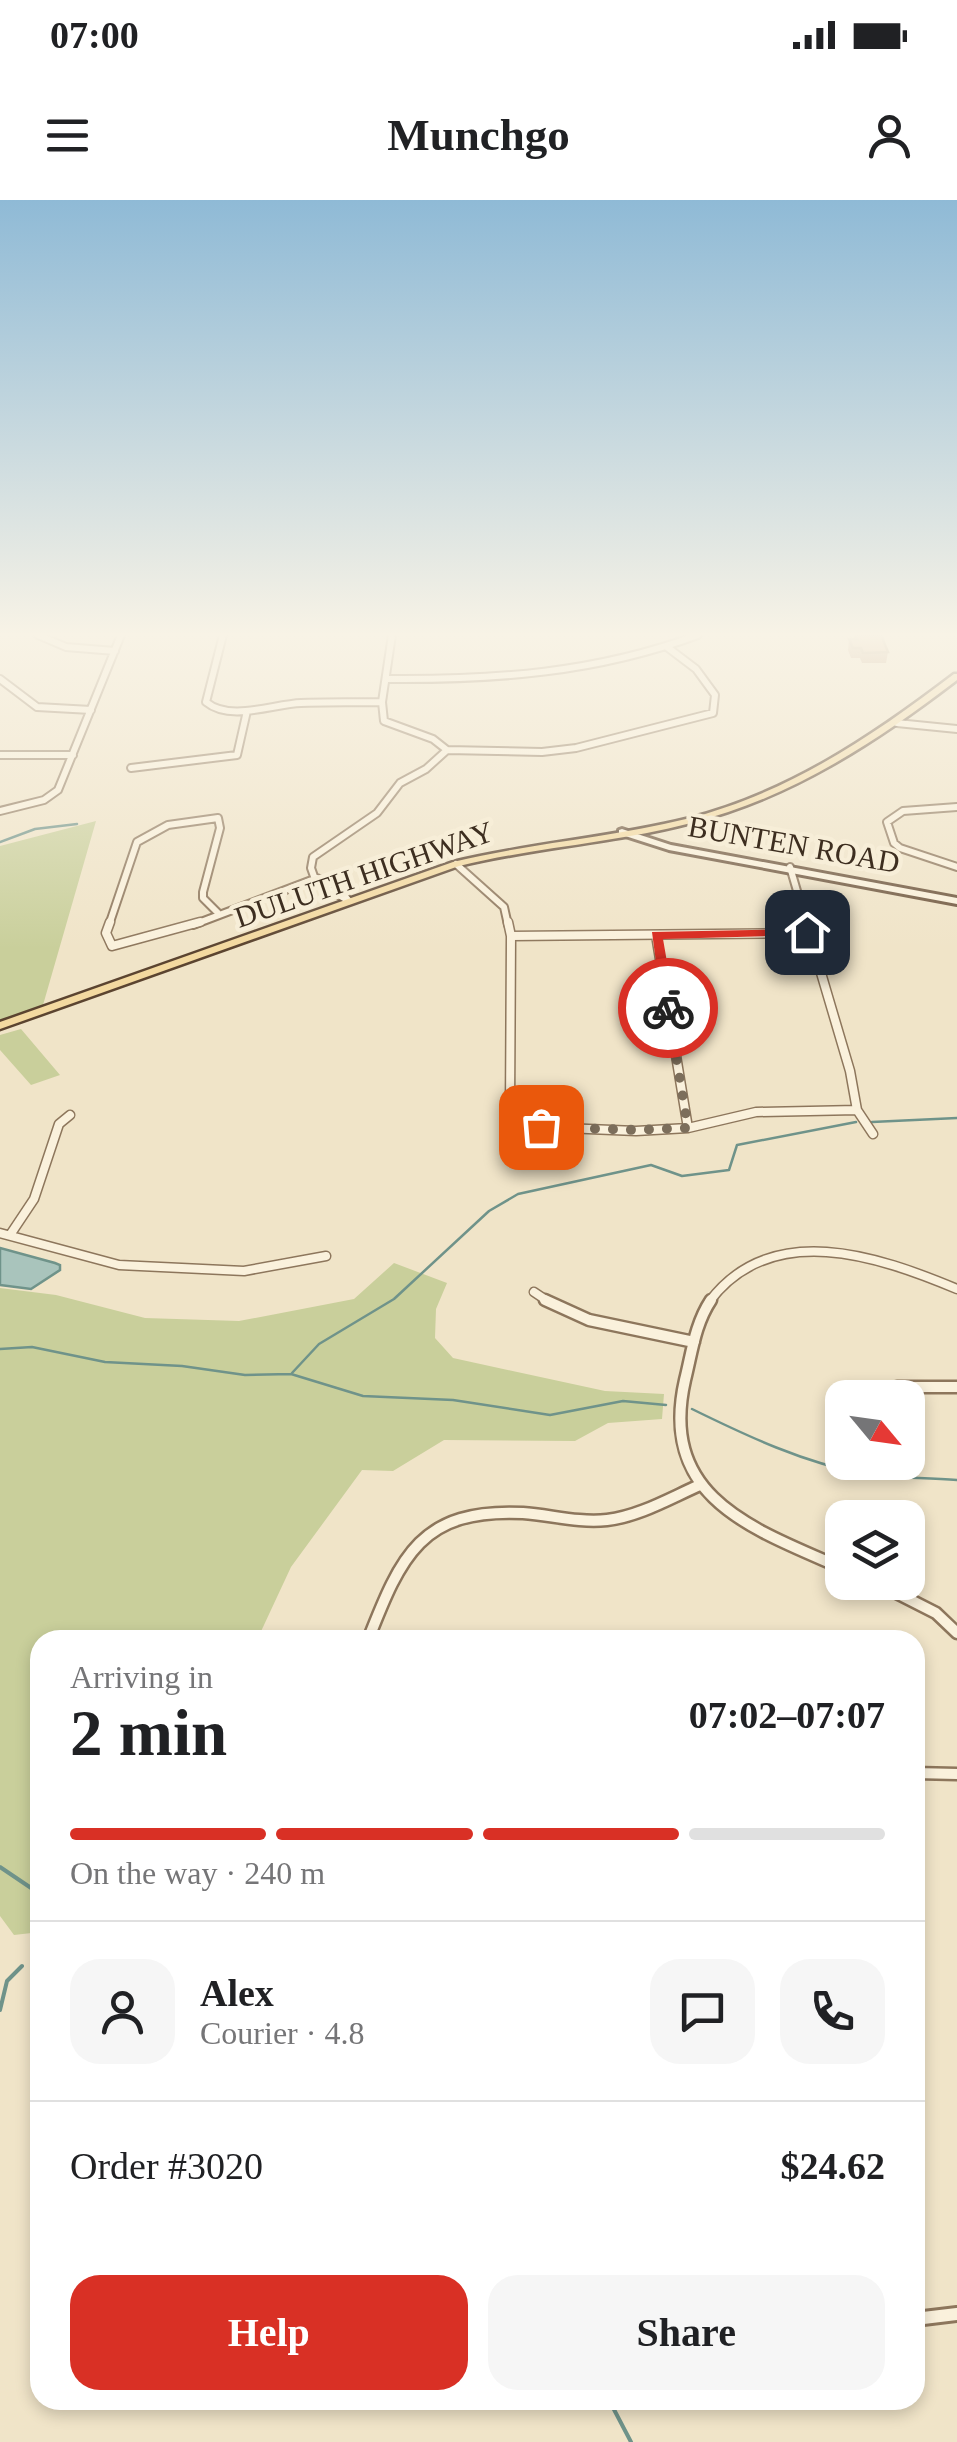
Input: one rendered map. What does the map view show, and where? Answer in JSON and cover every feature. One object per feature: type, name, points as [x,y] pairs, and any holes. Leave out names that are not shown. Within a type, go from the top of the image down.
[{"type":"main road","name":"DULUTH HIGHWAY","points":[[0,1026],[456,864],[686,821],[744,804],[827,766],[870,740]]},
{"type":"street","points":[[0,812],[44,800],[58,790],[79,740]]},
{"type":"street","points":[[131,768],[237,756],[241,740]]},
{"type":"street","points":[[435,740],[447,750],[542,752],[609,740]]},
{"type":"street","points":[[349,901],[316,882],[318,878],[311,868],[319,850],[368,820],[400,783],[426,769],[447,750]]},
{"type":"street","points":[[0,755],[73,755]]},
{"type":"street","points":[[957,808],[903,811],[887,822],[894,843],[900,848],[957,867]]},
{"type":"street","points":[[218,913],[203,892],[220,828],[218,818],[168,825],[137,842],[106,933],[112,946],[120,946],[218,913],[318,878]]},
{"type":"street","name":"BUNTEN ROAD","points":[[622,832],[669,846],[957,901]]},
{"type":"street","points":[[456,864],[504,907],[510,936],[510,1110],[527,1122],[557,1129],[688,1128],[756,1112],[857,1110]]},
{"type":"street","points":[[790,867],[850,1072],[857,1110],[873,1134]]},
{"type":"street","points":[[510,936],[807,932]]},
{"type":"street","points":[[656,935],[688,1128]]},
{"type":"street","points":[[70,1115],[59,1124],[34,1200],[5,1234],[119,1265],[244,1271],[326,1256]]},
{"type":"street","points":[[825,1561],[758,1531],[700,1485],[678,1438],[676,1412],[700,1319],[727,1282],[764,1259],[802,1250],[848,1251],[910,1268],[957,1289]]},
{"type":"street","points":[[534,1292],[558,1310],[577,1316],[694,1342]]},
{"type":"street","points":[[925,1388],[957,1387]]},
{"type":"street","points":[[372,1630],[394,1572],[410,1546],[430,1530],[457,1518],[490,1513],[608,1520],[629,1516],[700,1485]]},
{"type":"street","points":[[911,1600],[936,1613],[957,1634]]},
{"type":"street","points":[[925,1773],[957,1774]]},
{"type":"street","points":[[925,2318],[957,2314]]},
{"type":"green space","points":[[96,821],[41,1012],[0,1026],[0,846]]},
{"type":"green space","points":[[21,1029],[60,1075],[31,1085],[0,1050],[0,1035]]},
{"type":"green space","points":[[394,1263],[447,1283],[436,1309],[435,1338],[453,1358],[605,1391],[664,1394],[662,1419],[608,1423],[575,1441],[444,1440],[393,1471],[362,1470],[291,1567],[262,1630],[30,1630],[30,1933],[14,1935],[0,1916],[0,1288],[56,1295],[145,1318],[239,1321],[354,1299]]},
{"type":"water","points":[[0,1248],[55,1263],[60,1270],[31,1289],[0,1285]]},
{"type":"waterway","points":[[0,842],[35,829],[77,824]]},
{"type":"waterway","points":[[872,1122],[957,1118]]},
{"type":"waterway","points":[[292,1373],[319,1344],[394,1299],[489,1211],[518,1194],[651,1165],[682,1176],[729,1170],[737,1145],[856,1122]]},
{"type":"waterway","points":[[0,1349],[32,1347],[105,1362],[182,1366],[245,1375],[291,1374],[363,1396],[453,1400],[550,1415],[623,1401],[666,1405]]},
{"type":"waterway","points":[[692,1409],[776,1447],[842,1469],[877,1476],[957,1480]]},
{"type":"waterway","points":[[0,1867],[30,1887]]},
{"type":"waterway","points":[[0,2010],[7,1981],[22,1966]]},
{"type":"waterway","points":[[614,2410],[631,2442]]},
{"type":"way so far","points":[[541,1127],[688,1128],[668,1008]]},
{"type":"route","points":[[668,1008],[656,935],[807,932]]}]
